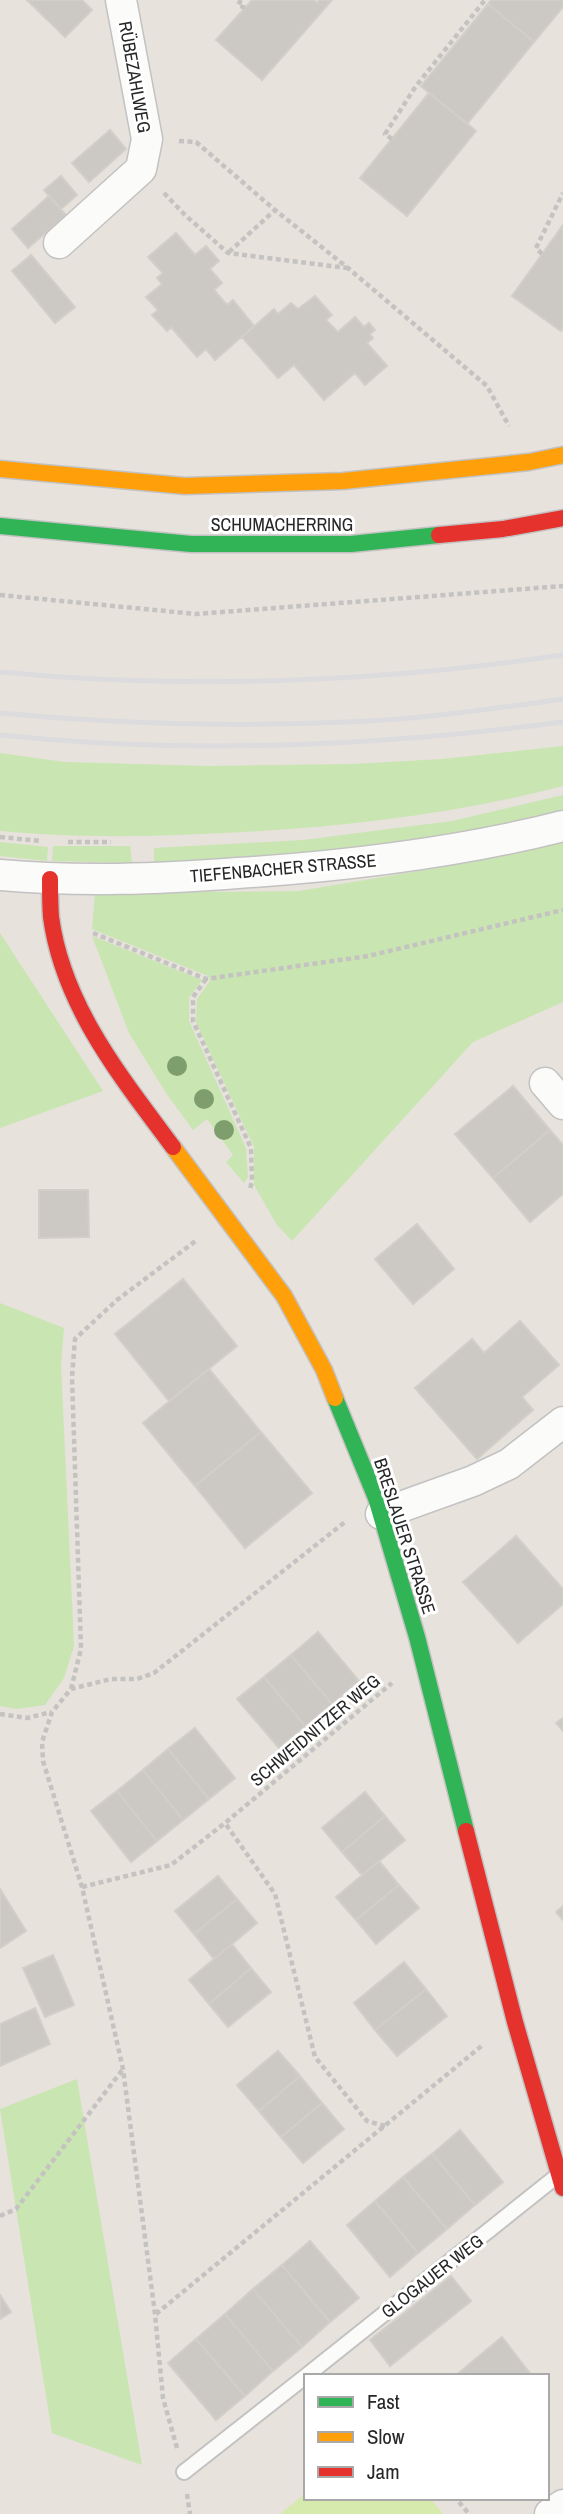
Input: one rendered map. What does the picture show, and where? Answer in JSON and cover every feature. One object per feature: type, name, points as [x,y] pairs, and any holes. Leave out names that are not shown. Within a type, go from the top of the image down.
[{"type":"street","name":"RÜBEZAHLWEG","points":[[121,0],[147,139],[141,169]]},
{"type":"street","points":[[59,243],[141,169]]},
{"type":"street","points":[[0,469],[185,486],[343,481],[529,462],[563,455]]},
{"type":"street","name":"SCHUMACHERRING","points":[[0,526],[191,544],[351,544],[503,529],[563,517]]},
{"type":"street","name":"TIEFENBACHER STRASSE","points":[[0,875],[50,879],[150,879],[299,869],[454,850],[563,826]]},
{"type":"street","name":"BRESLAUER STRASSE","points":[[50,879],[51,916],[59,954],[85,1021],[119,1074],[284,1296],[324,1370],[378,1506],[422,1658],[515,2022],[561,2182]]},
{"type":"street","points":[[378,1506],[473,1481],[509,1465],[563,1422]]},
{"type":"street","points":[[550,2514],[563,2505]]},
{"type":"lane","name":"GLOGAUER WEG","points":[[309,2374],[561,2182]]},
{"type":"lane","name":"GLOGAUER WEG","points":[[184,2473],[304,2378]]},
{"type":"path","points":[[241,0],[238,5],[245,8]]},
{"type":"path","points":[[392,139],[385,134],[416,86],[485,0]]},
{"type":"path","points":[[147,139],[196,142],[275,211],[348,268],[487,386],[510,428],[497,429]]},
{"type":"path","points":[[141,169],[185,215],[228,253],[348,268]]},
{"type":"path","points":[[542,254],[536,248],[563,194]]},
{"type":"path","points":[[228,253],[275,211]]},
{"type":"path","points":[[0,595],[196,614],[563,586]]},
{"type":"path","points":[[0,837],[50,842]]},
{"type":"path","points":[[63,842],[117,842]]},
{"type":"path","points":[[51,916],[206,979],[368,956],[563,910]]},
{"type":"path","points":[[184,2473],[163,2398],[155,2314],[123,2069],[82,1887],[43,1761],[42,1742],[52,1712],[71,1689],[81,1648],[72,1377],[75,1339],[117,1300],[227,1218],[249,1193],[252,1181],[250,1147],[193,1021],[193,997],[206,979]]},
{"type":"path","points":[[71,1689],[111,1679],[137,1679],[154,1673],[378,1506]]},
{"type":"path","name":"SCHWEIDNITZER WEG","points":[[82,1887],[171,1865],[422,1658]]},
{"type":"path","points":[[0,1714],[27,1718],[52,1712]]},
{"type":"path","points":[[225,1823],[275,1894],[315,2057],[367,2121],[385,2126]]},
{"type":"path","points":[[155,2314],[490,2038],[515,2022]]},
{"type":"path","points":[[0,2216],[16,2209],[123,2069]]},
{"type":"path","points":[[459,2502],[469,2514]]},
{"type":"green space","points":[[563,746],[563,786],[437,812],[265,831],[83,836],[0,831],[0,753],[65,762],[207,766],[353,764],[442,759]]},
{"type":"green space","points":[[563,795],[563,815],[548,819],[296,860],[154,865],[154,848],[303,840],[452,821]]},
{"type":"green space","points":[[563,839],[563,1002],[473,1042],[292,1241],[277,1225],[254,1185],[254,1147],[196,1022],[197,999],[210,981],[208,976],[92,929],[95,893],[299,891],[454,865]]},
{"type":"green space","points":[[0,842],[48,847],[47,861],[0,856]]},
{"type":"green space","points":[[53,846],[130,846],[132,863],[52,861]]},
{"type":"green space","points":[[0,933],[103,1091],[0,1128]]},
{"type":"green space","points":[[92,936],[202,980],[189,998],[189,1021],[246,1148],[248,1177],[244,1183],[226,1162],[233,1155],[207,1119],[193,1130],[166,1093],[129,1033]]},
{"type":"green space","points":[[0,1303],[64,1328],[61,1365],[74,1646],[64,1678],[45,1705],[16,1709],[0,1706]]},
{"type":"green space","points":[[77,2079],[142,2465],[52,2433],[0,2109]]},
{"type":"green space","points":[[304,2495],[304,2500],[432,2500],[443,2514],[280,2514]]},
{"type":"building","points":[[27,0],[82,0],[92,10],[65,37]]},
{"type":"building","points":[[252,0],[314,0],[317,3],[319,0],[332,0],[262,80],[216,40]]},
{"type":"building","points":[[491,0],[563,0],[563,7],[534,42],[488,4]]},
{"type":"building","points":[[488,4],[534,42],[467,124],[421,86]]},
{"type":"building","points":[[429,93],[476,131],[407,216],[360,178]]},
{"type":"building","points":[[110,130],[126,149],[89,182],[72,163]]},
{"type":"building","points":[[61,176],[77,195],[61,209],[44,190]]},
{"type":"building","points":[[49,196],[66,215],[28,248],[12,229]]},
{"type":"building","points":[[563,225],[563,328],[561,331],[512,296]]},
{"type":"building","points":[[176,233],[195,255],[206,246],[219,261],[210,269],[222,283],[214,290],[227,305],[233,300],[254,326],[215,360],[206,349],[197,357],[171,327],[167,331],[152,315],[158,310],[146,297],[162,284],[157,278],[163,273],[148,257]]},
{"type":"building","points":[[31,255],[75,307],[55,323],[12,271]]},
{"type":"building","points":[[315,296],[332,315],[326,320],[338,332],[355,317],[364,327],[369,323],[375,330],[370,334],[373,338],[367,343],[387,366],[365,385],[355,373],[324,400],[294,365],[278,378],[242,337],[274,309],[278,314],[291,303],[298,309]]},
{"type":"building","points":[[513,1086],[550,1130],[493,1178],[455,1134]]},
{"type":"building","points":[[550,1130],[563,1145],[563,1194],[530,1222],[493,1178]]},
{"type":"building","points":[[39,1190],[88,1190],[89,1237],[39,1238]]},
{"type":"building","points":[[417,1224],[454,1269],[413,1304],[375,1259]]},
{"type":"building","points":[[183,1279],[237,1346],[169,1401],[115,1334]]},
{"type":"building","points":[[520,1321],[559,1365],[522,1397],[533,1410],[477,1459],[415,1388],[472,1339],[484,1353]]},
{"type":"building","points":[[209,1369],[261,1432],[195,1486],[143,1423]]},
{"type":"building","points":[[261,1432],[312,1493],[245,1548],[195,1486]]},
{"type":"building","points":[[516,1536],[563,1589],[563,1604],[518,1643],[463,1582]]},
{"type":"building","points":[[318,1632],[359,1681],[332,1704],[291,1655]]},
{"type":"building","points":[[291,1655],[332,1704],[305,1726],[264,1677]]},
{"type":"building","points":[[264,1677],[305,1726],[279,1748],[237,1699]]},
{"type":"building","points":[[563,1718],[563,1731],[556,1723]]},
{"type":"building","points":[[195,1728],[235,1778],[209,1799],[168,1749]]},
{"type":"building","points":[[168,1749],[209,1799],[183,1820],[143,1770]]},
{"type":"building","points":[[143,1770],[183,1820],[157,1841],[117,1791]]},
{"type":"building","points":[[117,1791],[157,1841],[131,1862],[91,1811]]},
{"type":"building","points":[[365,1792],[385,1816],[342,1852],[322,1828]]},
{"type":"building","points":[[385,1816],[405,1840],[362,1875],[342,1852]]},
{"type":"building","points":[[379,1861],[399,1885],[356,1920],[336,1897]]},
{"type":"building","points":[[218,1876],[237,1899],[194,1934],[175,1911]]},
{"type":"building","points":[[399,1885],[419,1908],[376,1944],[356,1920]]},
{"type":"building","points":[[0,1889],[26,1931],[0,1948]]},
{"type":"building","points":[[237,1899],[257,1923],[214,1959],[194,1934]]},
{"type":"building","points":[[563,1906],[563,1920],[556,1912]]},
{"type":"building","points":[[232,1944],[251,1968],[209,2004],[189,1980]]},
{"type":"building","points":[[53,1955],[74,2005],[45,2017],[23,1968]]},
{"type":"building","points":[[404,1962],[426,1989],[375,2030],[354,2003]]},
{"type":"building","points":[[251,1968],[271,1992],[228,2027],[209,2004]]},
{"type":"building","points":[[426,1989],[447,2016],[397,2056],[375,2030]]},
{"type":"building","points":[[35,2008],[50,2044],[0,2066],[0,2024]]},
{"type":"building","points":[[278,2051],[300,2076],[259,2111],[237,2085]]},
{"type":"building","points":[[300,2076],[322,2103],[281,2137],[259,2111]]},
{"type":"building","points":[[322,2103],[344,2129],[303,2163],[281,2137]]},
{"type":"building","points":[[460,2130],[503,2182],[475,2205],[432,2154]]},
{"type":"building","points":[[432,2154],[475,2205],[447,2229],[403,2177]]},
{"type":"building","points":[[403,2177],[447,2229],[418,2253],[375,2201]]},
{"type":"building","points":[[375,2201],[418,2253],[390,2277],[347,2225]]},
{"type":"building","points":[[310,2241],[359,2298],[330,2322],[282,2265]]},
{"type":"building","points":[[282,2265],[330,2322],[302,2347],[253,2289]]},
{"type":"building","points":[[451,2276],[471,2301],[390,2366],[370,2340]]},
{"type":"building","points":[[253,2289],[302,2347],[273,2371],[225,2314]]},
{"type":"building","points":[[0,2295],[11,2312],[0,2319]]},
{"type":"building","points":[[225,2314],[273,2371],[245,2396],[196,2339]]},
{"type":"building","points":[[502,2337],[530,2374],[457,2374]]},
{"type":"building","points":[[196,2339],[245,2396],[216,2420],[168,2363]]},
{"type":"railway","points":[[0,672],[141,681],[282,680],[423,672],[563,655]]},
{"type":"railway","points":[[0,713],[129,722],[303,724],[427,716],[563,699]]},
{"type":"railway","points":[[0,735],[141,745],[282,745],[423,737],[563,722]]},
{"type":"traffic: fast","points":[[0,526],[191,544],[351,544],[439,535]]},
{"type":"traffic: fast","points":[[335,1398],[376,1498],[417,1637],[466,1831]]},
{"type":"traffic: slow","points":[[0,469],[185,486],[343,481],[529,462],[563,455]]},
{"type":"traffic: slow","points":[[173,1147],[284,1296],[324,1370],[335,1398]]},
{"type":"traffic: jam","points":[[439,535],[503,529],[563,518]]},
{"type":"traffic: jam","points":[[50,879],[51,917],[58,950],[81,1010],[115,1067],[173,1147]]},
{"type":"traffic: jam","points":[[466,1831],[515,2022],[563,2188]]}]
